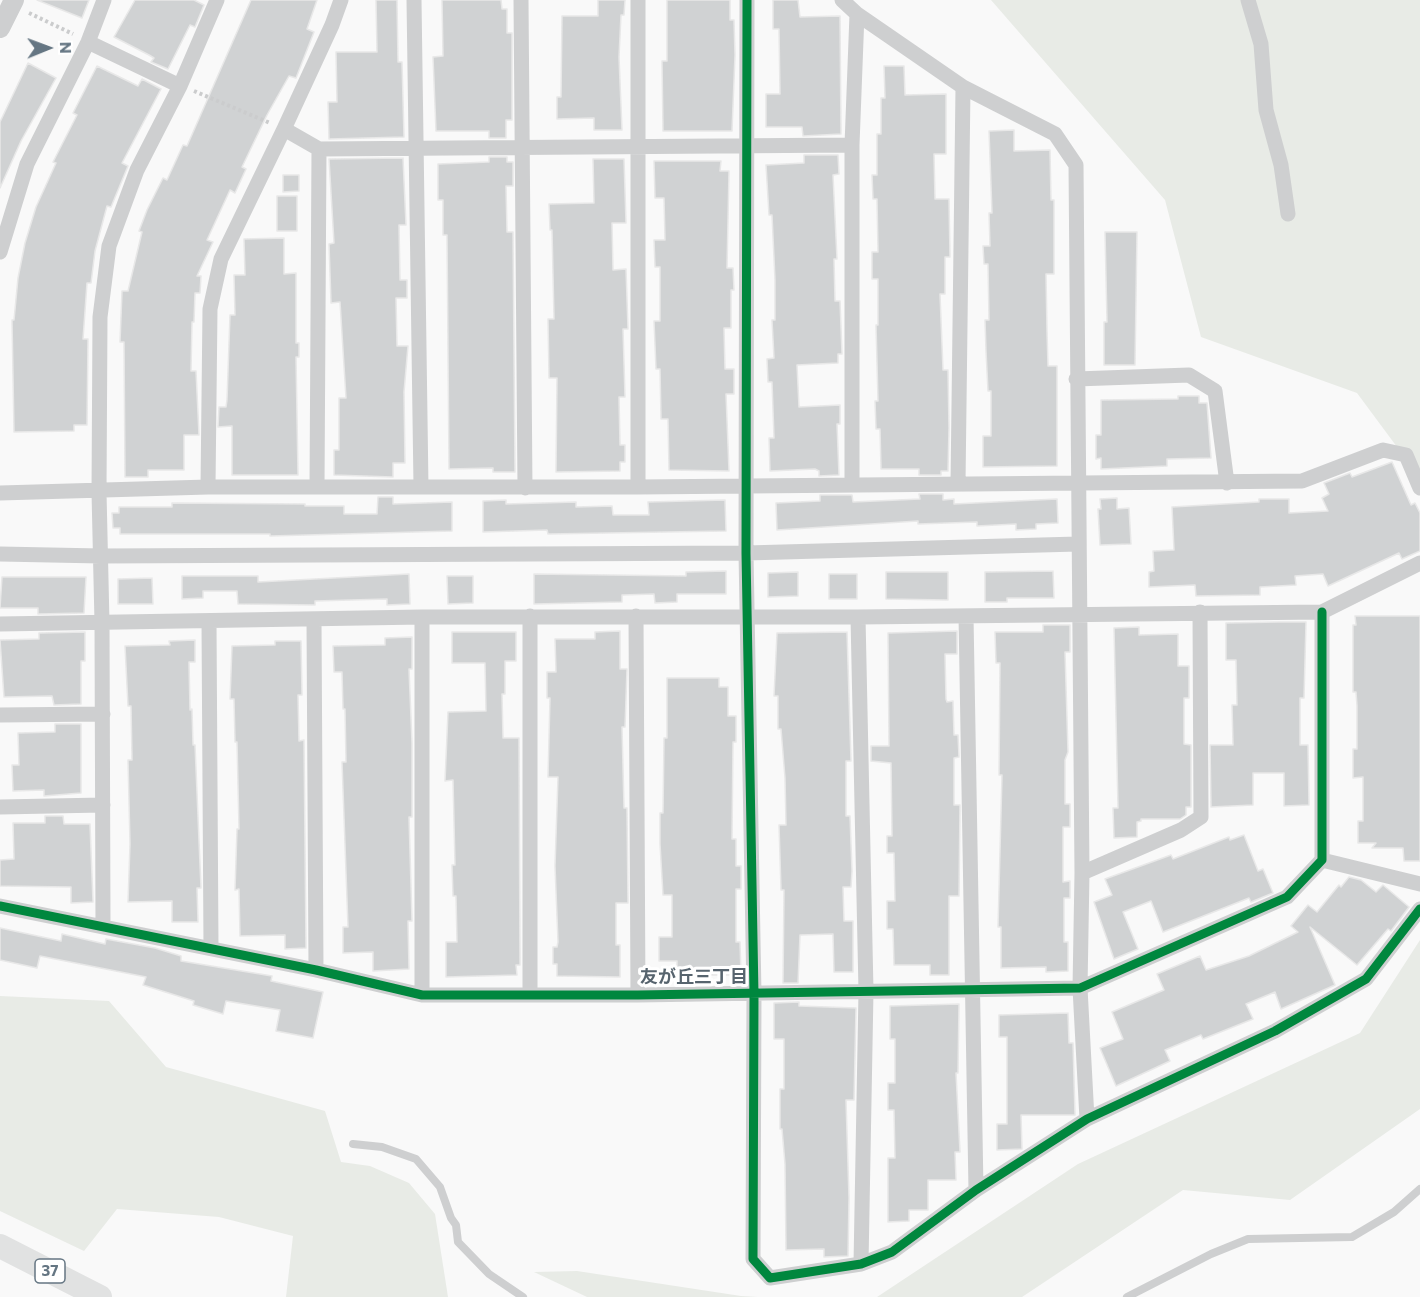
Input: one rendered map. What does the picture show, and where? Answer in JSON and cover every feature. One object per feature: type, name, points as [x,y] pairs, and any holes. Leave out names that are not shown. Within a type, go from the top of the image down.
[{"type":"main road","name":"37","points":[[0,1246],[100,1297]]},
{"type":"street","points":[[0,252],[27,164],[88,42],[104,0]]},
{"type":"street","points":[[103,925],[103,714],[99,492],[100,316],[109,246],[137,170],[180,86],[217,0]]},
{"type":"street","points":[[208,487],[210,309],[221,259],[285,129],[332,25],[340,0]]},
{"type":"street","points":[[414,0],[418,149],[421,486]]},
{"type":"street","points":[[521,0],[525,488]]},
{"type":"street","points":[[638,0],[638,488]]},
{"type":"street","points":[[747,0],[746,553],[754,994],[753,1259],[770,1278],[861,1264],[892,1252],[976,1190],[1087,1119],[1275,1031],[1366,979],[1420,909]]},
{"type":"street","points":[[843,0],[857,14],[963,87],[1055,135],[1076,165],[1076,379],[1082,873],[1080,988],[1087,1119]]},
{"type":"street","points":[[1248,0],[1262,44],[1266,110],[1281,165],[1288,213]]},
{"type":"street","points":[[0,28],[13,2]]},
{"type":"street","points":[[852,484],[852,145],[857,14]]},
{"type":"street","points":[[88,42],[180,86]]},
{"type":"street","points":[[958,484],[963,87]]},
{"type":"street","points":[[285,129],[319,149],[852,145]]},
{"type":"street","points":[[317,487],[319,149]]},
{"type":"street","points":[[1076,379],[1189,375],[1215,391],[1227,483]]},
{"type":"street","points":[[0,493],[99,492],[208,487],[638,488],[1302,481],[1383,450],[1406,455],[1420,488]]},
{"type":"street","points":[[0,554],[101,556],[746,553],[1078,544]]},
{"type":"street","points":[[0,624],[530,616],[858,617],[1322,612],[1420,562]]},
{"type":"street","points":[[1082,873],[1181,830],[1201,817],[1200,612]]},
{"type":"street","points":[[0,906],[103,925],[422,995],[754,994],[1080,988],[1287,897],[1322,860],[1322,612]]},
{"type":"street","points":[[530,616],[530,995]]},
{"type":"street","points":[[636,616],[638,995]]},
{"type":"street","points":[[966,616],[976,1190]]},
{"type":"street","points":[[422,617],[422,995]]},
{"type":"street","points":[[858,617],[866,991],[861,1264]]},
{"type":"street","points":[[314,621],[316,970]]},
{"type":"street","points":[[209,622],[211,948]]},
{"type":"street","points":[[0,715],[103,714]]},
{"type":"street","points":[[0,807],[103,805]]},
{"type":"street","points":[[1322,860],[1420,884]]},
{"type":"lane","points":[[353,1144],[382,1147],[416,1159],[440,1187],[451,1218],[456,1225],[458,1242],[489,1274],[523,1297]]},
{"type":"lane","points":[[1127,1297],[1211,1254],[1248,1239],[1352,1237],[1394,1212],[1420,1189]]},
{"type":"path","points":[[13,2],[88,42]]},
{"type":"path","points":[[180,86],[285,129]]},
{"type":"shaded area","points":[[991,0],[1420,0],[1420,478],[1357,393],[1201,337],[1165,200]]},
{"type":"shaded area","points":[[1420,940],[1420,1109],[1290,1200],[1183,1190],[1022,1297],[877,1297],[1078,1164],[1360,1033]]},
{"type":"shaded area","points":[[0,996],[109,1001],[166,1067],[325,1111],[341,1162],[370,1166],[409,1183],[435,1214],[448,1297],[286,1297],[293,1236],[219,1217],[117,1209],[84,1251],[0,1211]]},
{"type":"shaded area","points":[[577,1271],[758,1297],[587,1297],[534,1272]]},
{"type":"building","points":[[37,0],[89,0],[82,18]]},
{"type":"building","points":[[135,0],[194,0],[204,5],[195,27],[190,25],[168,69],[151,62],[154,58],[114,37]]},
{"type":"building","points":[[251,0],[317,0],[307,29],[314,32],[296,78],[289,76],[267,115],[242,167],[246,169],[235,193],[230,190],[207,240],[213,242],[197,276],[201,276],[200,293],[195,293],[194,322],[192,322],[191,371],[196,371],[199,435],[184,435],[184,470],[148,470],[148,477],[125,477],[124,342],[120,342],[122,291],[128,291],[142,232],[139,231],[147,210],[163,178],[167,180],[183,145],[187,146]]},
{"type":"building","points":[[376,0],[397,0],[398,62],[402,62],[404,137],[329,139],[328,102],[337,102],[336,52],[377,52]]},
{"type":"building","points":[[442,0],[501,0],[502,9],[507,9],[507,33],[512,33],[512,120],[506,120],[506,138],[489,138],[489,131],[436,131],[433,57],[443,56]]},
{"type":"building","points":[[598,0],[625,0],[624,15],[621,15],[619,57],[622,130],[594,130],[594,118],[557,119],[557,97],[561,97],[562,16],[598,16]]},
{"type":"building","points":[[667,0],[730,0],[730,20],[734,20],[735,55],[732,131],[663,131],[662,61],[667,61]]},
{"type":"building","points":[[773,0],[798,0],[800,17],[840,16],[841,134],[803,136],[802,127],[766,127],[766,94],[780,94],[779,29],[773,29]]},
{"type":"building","points":[[28,63],[56,78],[21,141],[0,188],[0,122]]},
{"type":"building","points":[[97,66],[138,86],[142,79],[161,89],[122,163],[128,166],[111,207],[107,206],[95,251],[91,283],[87,283],[83,339],[88,339],[87,425],[74,425],[74,431],[14,432],[12,320],[14,320],[18,278],[25,243],[36,207],[56,163],[53,162],[77,115],[73,113]]},
{"type":"building","points":[[884,66],[904,66],[905,95],[946,94],[946,154],[934,154],[935,199],[949,199],[950,257],[945,257],[945,294],[940,294],[943,370],[948,370],[948,471],[941,471],[941,475],[919,475],[919,469],[881,469],[880,429],[876,429],[875,401],[878,401],[876,325],[878,325],[878,279],[872,279],[872,252],[878,252],[877,199],[873,199],[872,175],[877,175],[877,134],[881,134],[881,98],[885,98]]},
{"type":"building","points":[[1014,130],[1014,151],[1050,150],[1051,200],[1054,200],[1054,274],[1046,274],[1047,331],[1048,366],[1057,366],[1057,466],[983,467],[983,436],[991,436],[991,391],[988,391],[985,320],[989,320],[988,264],[984,264],[983,246],[990,246],[989,213],[992,213],[989,131]]},
{"type":"building","points":[[804,155],[838,155],[839,174],[833,175],[837,259],[834,259],[835,301],[840,301],[842,354],[838,354],[838,363],[797,365],[799,407],[840,405],[840,424],[837,424],[839,475],[819,476],[819,471],[815,469],[770,471],[769,438],[774,438],[772,382],[768,382],[767,359],[774,358],[772,320],[775,320],[775,280],[772,215],[769,215],[766,165],[804,163]]},
{"type":"building","points":[[489,157],[507,157],[507,162],[513,162],[513,186],[506,186],[507,232],[513,232],[515,472],[493,472],[493,468],[449,469],[447,235],[443,235],[443,200],[438,200],[438,164],[489,162]]},
{"type":"building","points":[[403,158],[406,225],[399,225],[400,280],[407,280],[407,298],[396,298],[397,346],[408,346],[404,392],[405,463],[393,463],[393,477],[334,475],[334,450],[339,450],[339,398],[346,398],[340,302],[331,303],[329,244],[334,243],[329,159]]},
{"type":"building","points":[[593,159],[624,159],[626,223],[612,223],[613,270],[626,269],[628,329],[623,329],[625,397],[619,397],[620,445],[625,445],[625,462],[620,462],[620,471],[556,472],[557,378],[549,378],[548,319],[554,319],[552,230],[550,230],[549,204],[594,203]]},
{"type":"building","points":[[654,161],[721,161],[720,171],[729,171],[727,268],[733,268],[734,290],[731,290],[731,328],[724,328],[725,369],[734,369],[734,394],[726,394],[729,471],[669,470],[668,419],[661,419],[660,369],[656,369],[654,321],[660,321],[660,267],[655,267],[654,240],[665,240],[664,198],[655,198]]},
{"type":"building","points":[[283,175],[299,175],[299,191],[283,192]]},
{"type":"building","points":[[277,196],[297,196],[297,231],[277,231]]},
{"type":"building","points":[[1105,232],[1137,232],[1135,365],[1104,365],[1104,322],[1107,322]]},
{"type":"building","points":[[284,238],[284,274],[296,273],[296,343],[299,343],[299,357],[296,357],[298,475],[232,475],[232,426],[218,427],[219,407],[226,407],[227,400],[230,315],[235,315],[234,275],[245,275],[244,239]]},
{"type":"building","points":[[1178,396],[1199,396],[1199,403],[1207,403],[1211,458],[1167,459],[1167,466],[1101,469],[1101,458],[1096,459],[1096,435],[1101,435],[1101,400],[1178,399]]},
{"type":"building","points":[[1392,462],[1411,505],[1415,503],[1420,513],[1420,551],[1402,559],[1399,553],[1328,586],[1323,574],[1295,576],[1296,585],[1260,587],[1260,595],[1196,596],[1195,585],[1149,587],[1149,572],[1154,571],[1153,551],[1174,550],[1172,507],[1259,502],[1259,499],[1289,499],[1289,513],[1328,511],[1322,498],[1329,494],[1324,483],[1350,473],[1352,477]]},
{"type":"building","points":[[919,494],[943,494],[943,500],[954,499],[954,504],[1057,499],[1058,523],[1036,524],[1036,529],[1016,530],[1016,524],[977,526],[977,522],[918,524],[918,521],[777,530],[776,503],[820,501],[820,495],[852,495],[853,502],[920,499]]},
{"type":"building","points":[[378,497],[393,497],[393,504],[452,502],[452,531],[270,536],[270,534],[120,534],[120,528],[113,528],[112,513],[119,513],[119,507],[172,507],[172,503],[305,504],[305,506],[344,506],[344,514],[377,514]]},
{"type":"building","points":[[1117,498],[1117,509],[1129,508],[1131,544],[1100,545],[1098,509],[1101,509],[1100,499]]},
{"type":"building","points":[[506,500],[506,504],[576,502],[576,507],[612,506],[613,515],[649,515],[648,502],[725,500],[726,531],[548,534],[547,530],[483,532],[483,501]]},
{"type":"building","points":[[726,571],[726,594],[677,594],[677,602],[655,603],[654,594],[622,595],[622,602],[534,604],[534,574],[686,576],[686,572]]},
{"type":"building","points":[[1053,571],[1054,598],[1007,598],[1007,602],[985,602],[985,572]]},
{"type":"building","points":[[798,572],[798,596],[768,597],[768,573]]},
{"type":"building","points":[[886,572],[948,572],[948,600],[886,599]]},
{"type":"building","points":[[409,574],[410,604],[387,605],[387,599],[315,601],[315,605],[238,604],[237,591],[203,591],[203,598],[182,599],[182,576],[258,576],[258,582]]},
{"type":"building","points":[[829,574],[857,574],[857,599],[829,599]]},
{"type":"building","points":[[447,576],[473,576],[473,603],[448,604]]},
{"type":"building","points":[[2,577],[86,577],[84,613],[38,614],[38,608],[0,608]]},
{"type":"building","points":[[152,578],[153,604],[118,604],[118,579]]},
{"type":"building","points":[[1355,616],[1420,616],[1420,861],[1404,861],[1403,848],[1372,848],[1376,843],[1358,843],[1358,821],[1363,821],[1363,777],[1353,778],[1353,749],[1357,749],[1357,706],[1356,692],[1353,692]]},
{"type":"building","points":[[1306,622],[1304,698],[1300,698],[1300,745],[1308,745],[1309,805],[1284,806],[1284,773],[1253,773],[1253,805],[1211,807],[1210,745],[1233,745],[1232,705],[1237,705],[1236,660],[1226,660],[1226,623]]},
{"type":"building","points":[[1043,625],[1070,625],[1070,652],[1065,652],[1068,752],[1065,760],[1065,804],[1070,804],[1070,827],[1063,827],[1063,882],[1070,881],[1070,898],[1064,898],[1064,942],[1068,942],[1068,971],[1046,972],[1046,967],[1001,968],[1001,927],[998,927],[1002,775],[999,775],[1000,663],[996,663],[995,632],[1043,632]]},
{"type":"building","points":[[1139,627],[1139,635],[1178,634],[1178,666],[1189,666],[1189,698],[1184,698],[1184,744],[1191,745],[1191,807],[1186,807],[1186,815],[1180,819],[1141,819],[1137,822],[1137,837],[1114,838],[1113,808],[1118,808],[1114,628]]},
{"type":"building","points":[[620,631],[620,669],[627,669],[625,727],[622,727],[624,808],[627,808],[628,903],[616,903],[616,945],[620,945],[620,977],[557,976],[557,964],[553,964],[553,947],[557,947],[558,942],[555,866],[558,777],[548,777],[550,698],[547,698],[547,672],[556,672],[555,639],[595,639],[595,632]]},
{"type":"building","points":[[957,631],[957,654],[945,654],[946,699],[947,702],[953,701],[954,735],[958,735],[959,757],[954,758],[954,805],[960,805],[959,896],[949,896],[949,975],[930,975],[930,965],[894,965],[893,929],[887,929],[887,901],[895,901],[894,853],[887,853],[887,836],[892,836],[891,763],[871,761],[871,746],[889,746],[888,633]]},
{"type":"building","points":[[85,632],[85,661],[81,661],[81,704],[54,705],[52,696],[4,697],[0,640],[39,639],[39,633]]},
{"type":"building","points":[[452,632],[516,632],[516,661],[505,661],[505,694],[502,694],[503,738],[519,738],[520,965],[516,965],[517,975],[446,977],[446,942],[457,942],[456,896],[453,896],[452,865],[455,865],[453,780],[445,781],[448,712],[486,711],[485,663],[452,663]]},
{"type":"building","points":[[847,632],[851,761],[846,761],[846,816],[850,816],[852,871],[851,887],[843,887],[844,921],[853,921],[853,972],[834,972],[833,934],[800,935],[798,983],[783,983],[784,890],[781,890],[779,825],[786,825],[781,729],[778,729],[778,696],[774,696],[777,633]]},
{"type":"building","points":[[412,637],[412,669],[409,669],[412,743],[412,817],[409,817],[412,921],[408,921],[409,969],[373,971],[373,952],[343,953],[343,927],[348,927],[342,762],[346,762],[345,709],[343,709],[342,672],[334,672],[333,646],[385,645],[385,638]]},
{"type":"building","points":[[195,640],[195,662],[189,662],[190,710],[192,709],[193,745],[195,745],[201,888],[197,888],[198,922],[172,922],[172,901],[128,902],[130,844],[128,760],[132,760],[131,706],[128,706],[125,646],[170,645],[169,641]]},
{"type":"building","points":[[275,641],[301,641],[302,695],[298,695],[299,741],[304,740],[306,948],[285,949],[285,935],[240,936],[239,889],[235,890],[237,829],[239,829],[237,742],[235,742],[234,699],[230,699],[232,646],[275,645]]},
{"type":"building","points":[[667,678],[719,678],[719,687],[728,687],[728,716],[736,716],[736,742],[733,742],[732,839],[736,839],[736,866],[741,866],[741,889],[736,889],[736,942],[740,942],[741,975],[692,975],[692,979],[677,980],[677,961],[659,961],[659,937],[672,937],[672,895],[663,895],[660,844],[660,813],[663,813],[664,738],[667,738]]},
{"type":"building","points":[[55,724],[81,724],[81,793],[44,796],[44,790],[13,791],[12,765],[19,765],[18,733],[55,732]]},
{"type":"building","points":[[45,816],[63,816],[64,824],[90,824],[93,902],[71,903],[71,887],[0,886],[0,860],[14,859],[13,823],[45,823]]},
{"type":"building","points":[[1244,835],[1258,871],[1263,869],[1273,893],[1251,902],[1249,898],[1163,932],[1151,901],[1123,912],[1138,949],[1114,959],[1094,902],[1112,895],[1105,879],[1171,855],[1173,859],[1229,837],[1230,840]]},
{"type":"building","points":[[1349,877],[1361,880],[1376,892],[1383,885],[1409,907],[1391,931],[1388,929],[1357,965],[1310,927],[1335,985],[1281,1009],[1275,992],[1246,1004],[1253,1019],[1203,1039],[1201,1035],[1165,1050],[1170,1061],[1116,1086],[1100,1048],[1123,1039],[1112,1012],[1164,990],[1157,974],[1200,956],[1206,970],[1249,956],[1298,932],[1291,926],[1308,905],[1317,912],[1339,885],[1341,887]]},
{"type":"building","points":[[0,928],[61,941],[62,934],[105,944],[106,939],[155,948],[181,956],[181,961],[272,976],[271,981],[323,992],[313,1038],[276,1031],[280,1010],[226,1001],[223,1014],[193,1005],[194,1001],[143,985],[146,977],[40,956],[37,968],[0,960]]},
{"type":"building","points":[[799,1002],[799,1006],[856,1008],[854,1100],[846,1100],[848,1256],[824,1257],[824,1249],[786,1250],[785,1164],[782,1129],[780,1129],[780,1089],[784,1089],[784,1039],[774,1039],[774,1003]]},
{"type":"building","points":[[959,1004],[958,1073],[956,1073],[960,1152],[955,1152],[956,1180],[928,1180],[928,1210],[909,1210],[909,1221],[888,1222],[888,1158],[895,1158],[894,1110],[888,1110],[888,1083],[895,1083],[895,1039],[890,1039],[890,1006]]},
{"type":"building","points":[[1068,1013],[1069,1043],[1073,1043],[1075,1115],[1021,1115],[1022,1149],[997,1150],[997,1124],[1007,1124],[1007,1037],[999,1037],[999,1015]]},
{"type":"cycle path","points":[[747,0],[746,553],[754,994],[753,1259],[770,1278],[861,1264],[892,1252],[976,1190],[1087,1119],[1275,1031],[1366,979],[1420,909]]},
{"type":"cycle path","points":[[0,906],[316,970],[422,995],[638,995],[1080,988],[1287,897],[1322,860],[1322,612]]},
{"type":"district","name":"友が丘三丁目","points":[[694,977]]}]
